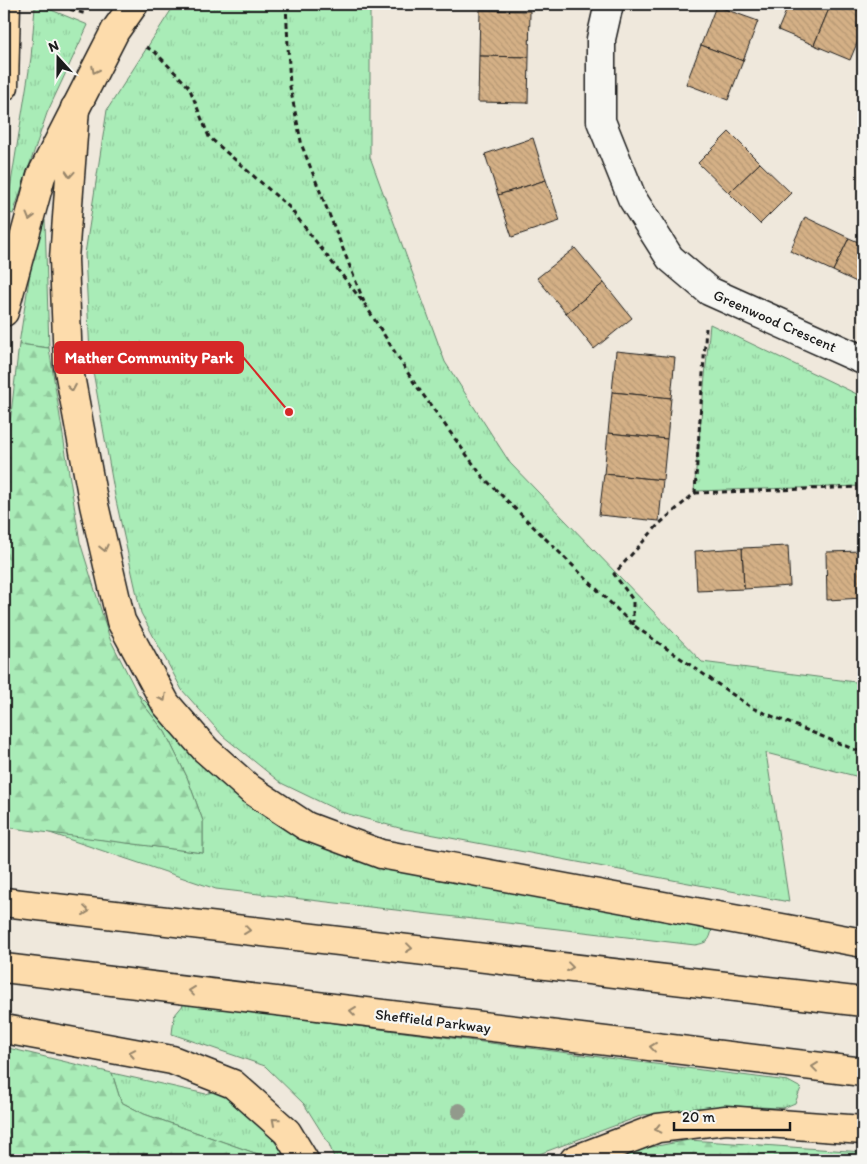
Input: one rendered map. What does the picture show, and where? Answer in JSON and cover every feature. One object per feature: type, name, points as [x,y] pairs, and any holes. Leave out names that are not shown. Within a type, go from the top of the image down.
[{"type":"highway","points":[[4,86],[6,4]]},
{"type":"highway","points":[[4,312],[41,176],[115,31],[134,4]]},
{"type":"highway","points":[[75,108],[64,259],[68,365],[94,505],[121,621],[166,704],[206,750],[250,789],[306,826],[381,854],[863,943]]},
{"type":"highway","points":[[4,902],[863,1002]]},
{"type":"highway","name":"Sheffield Parkway","points":[[16,969],[863,1072]]},
{"type":"highway","points":[[11,1030],[172,1060],[233,1084],[287,1132],[304,1160]]},
{"type":"highway","points":[[574,1160],[658,1128],[726,1120],[863,1130]]},
{"type":"street","name":"Greenwood Crescent","points":[[609,4],[601,40],[601,121],[632,198],[670,258],[709,292],[863,360]]},
{"type":"path","points":[[53,4],[92,16],[115,31],[155,52],[189,86],[209,137],[289,207],[366,306],[413,381],[482,476],[633,625],[752,708],[863,753]]},
{"type":"path","points":[[286,4],[290,87],[302,146],[366,306]]},
{"type":"path","points":[[695,492],[709,292]]},
{"type":"path","points":[[633,625],[633,600],[614,574],[659,524],[695,492],[863,487]]},
{"type":"green space","points":[[175,4],[370,4],[370,157],[445,362],[510,463],[702,662],[863,683],[863,778],[766,753],[789,902],[403,829],[341,812],[281,783],[223,736],[182,690],[141,613],[115,496],[90,354],[85,254],[107,110]]},
{"type":"green space","points":[[35,7],[44,7],[88,25],[47,113],[13,214],[9,213],[7,208],[31,58]]},
{"type":"green space","points":[[40,219],[45,220],[49,348],[19,344]]},
{"type":"green space","points":[[710,324],[863,397],[863,486],[694,491]]},
{"type":"green space","points":[[19,344],[49,348],[80,542],[110,639],[143,704],[165,732],[187,777],[203,821],[203,853],[4,827],[4,475]]},
{"type":"green space","points":[[137,693],[175,731],[283,822],[712,929],[709,939],[695,945],[216,889],[47,832],[203,853],[203,821],[187,777],[165,732],[143,704]]},
{"type":"green space","points":[[184,1004],[788,1081],[801,1088],[795,1103],[783,1108],[731,1106],[643,1115],[542,1153],[530,1160],[335,1160],[329,1144],[304,1104],[265,1066],[172,1034],[174,1016]]},
{"type":"green space","points":[[4,1047],[112,1073],[121,1102],[144,1114],[269,1158],[270,1160],[4,1160]]},
{"type":"green space","points":[[112,1073],[206,1094],[215,1091],[256,1121],[289,1160],[270,1160],[269,1158],[144,1114],[121,1102]]},
{"type":"green space","points":[[689,1140],[863,1152],[863,1160],[613,1160],[641,1149]]},
{"type":"building","points":[[789,4],[831,4],[814,45],[778,30]]},
{"type":"building","points":[[831,4],[843,4],[863,12],[863,29],[850,60],[814,45]]},
{"type":"building","points":[[716,6],[758,21],[743,61],[701,45]]},
{"type":"building","points":[[480,10],[530,11],[529,57],[479,56]]},
{"type":"building","points":[[701,45],[743,61],[728,100],[686,84]]},
{"type":"building","points":[[479,56],[529,57],[528,103],[478,102]]},
{"type":"building","points":[[729,132],[760,163],[729,193],[698,163]]},
{"type":"building","points":[[533,138],[546,180],[498,195],[485,154]]},
{"type":"building","points":[[760,163],[791,193],[760,224],[729,193]]},
{"type":"building","points":[[546,180],[560,221],[512,237],[498,195]]},
{"type":"building","points":[[805,217],[849,238],[833,271],[790,251]]},
{"type":"building","points":[[849,238],[863,244],[863,285],[833,271]]},
{"type":"building","points":[[575,248],[604,283],[566,313],[537,278]]},
{"type":"building","points":[[604,283],[632,318],[594,349],[566,313]]},
{"type":"building","points":[[616,351],[675,357],[671,398],[612,392]]},
{"type":"building","points":[[612,392],[671,398],[667,439],[608,433]]},
{"type":"building","points":[[608,433],[667,439],[663,480],[604,474]]},
{"type":"building","points":[[604,474],[663,480],[659,521],[599,515]]},
{"type":"building","points":[[788,546],[790,586],[744,589],[742,548]]},
{"type":"building","points":[[742,548],[744,589],[697,591],[695,551]]},
{"type":"building","points":[[863,551],[863,598],[827,600],[826,552]]},
{"type":"place","name":"Mather Community Park","points":[[289,412]]}]
